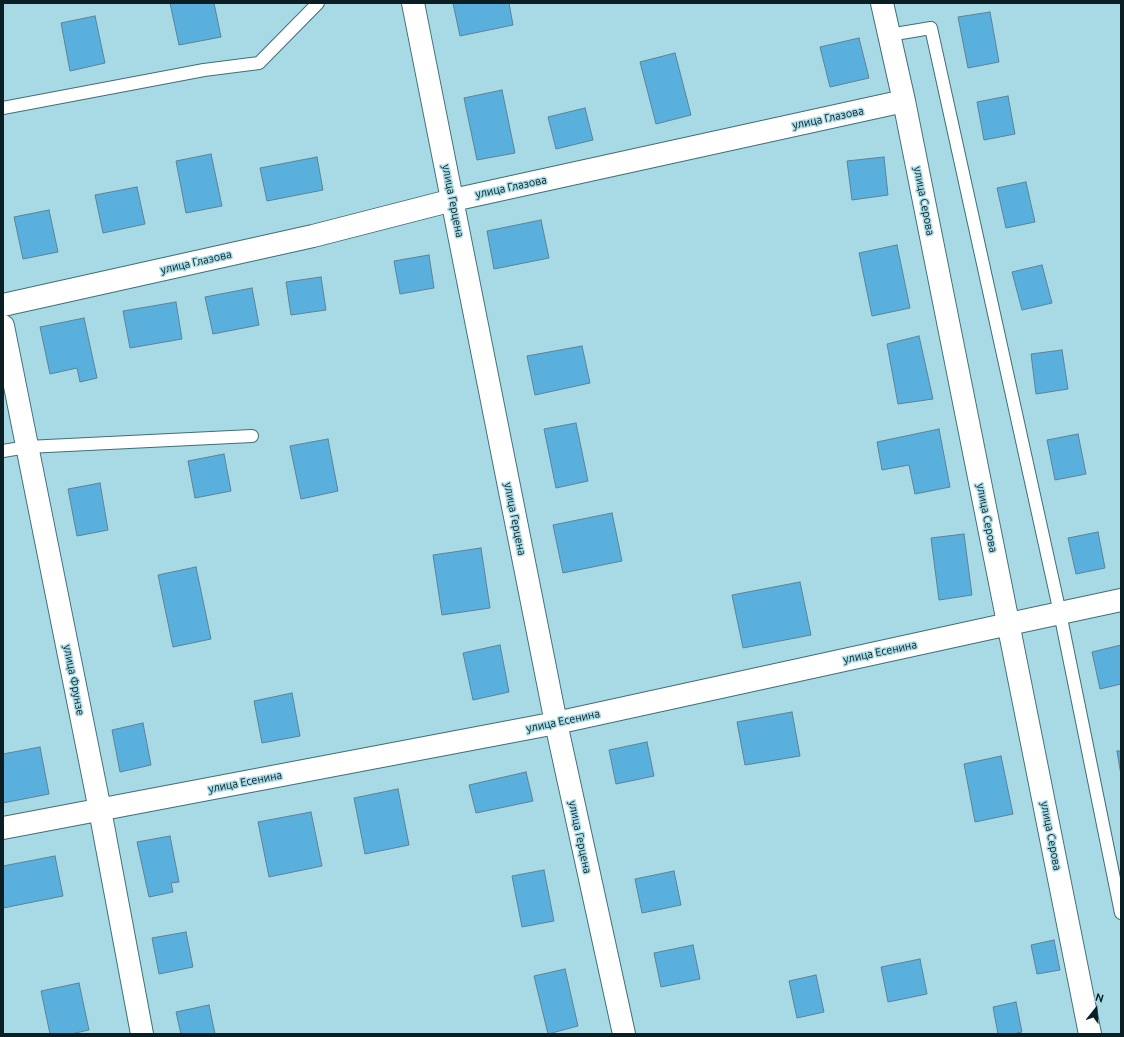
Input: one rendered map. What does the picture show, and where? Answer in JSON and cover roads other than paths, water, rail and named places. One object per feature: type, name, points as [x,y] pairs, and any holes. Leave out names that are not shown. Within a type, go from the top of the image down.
[{"type":"street","name":"улица Герцена","points":[[413,3],[556,723],[624,1034]]},
{"type":"street","name":"улица Серова","points":[[882,3],[904,101],[1090,1034]]},
{"type":"street","name":"улица Глазова","points":[[3,305],[313,236],[453,200],[904,101]]},
{"type":"street","name":"улица Фрунзе","points":[[3,326],[100,810],[142,1034]]},
{"type":"street","name":"улица Есенина","points":[[3,828],[556,723],[1121,600]]},
{"type":"lane","points":[[3,108],[204,70],[259,63],[318,3]]},
{"type":"lane","points":[[889,35],[931,28],[1060,613],[1121,913]]},
{"type":"lane","points":[[3,451],[27,447],[252,436]]}]
